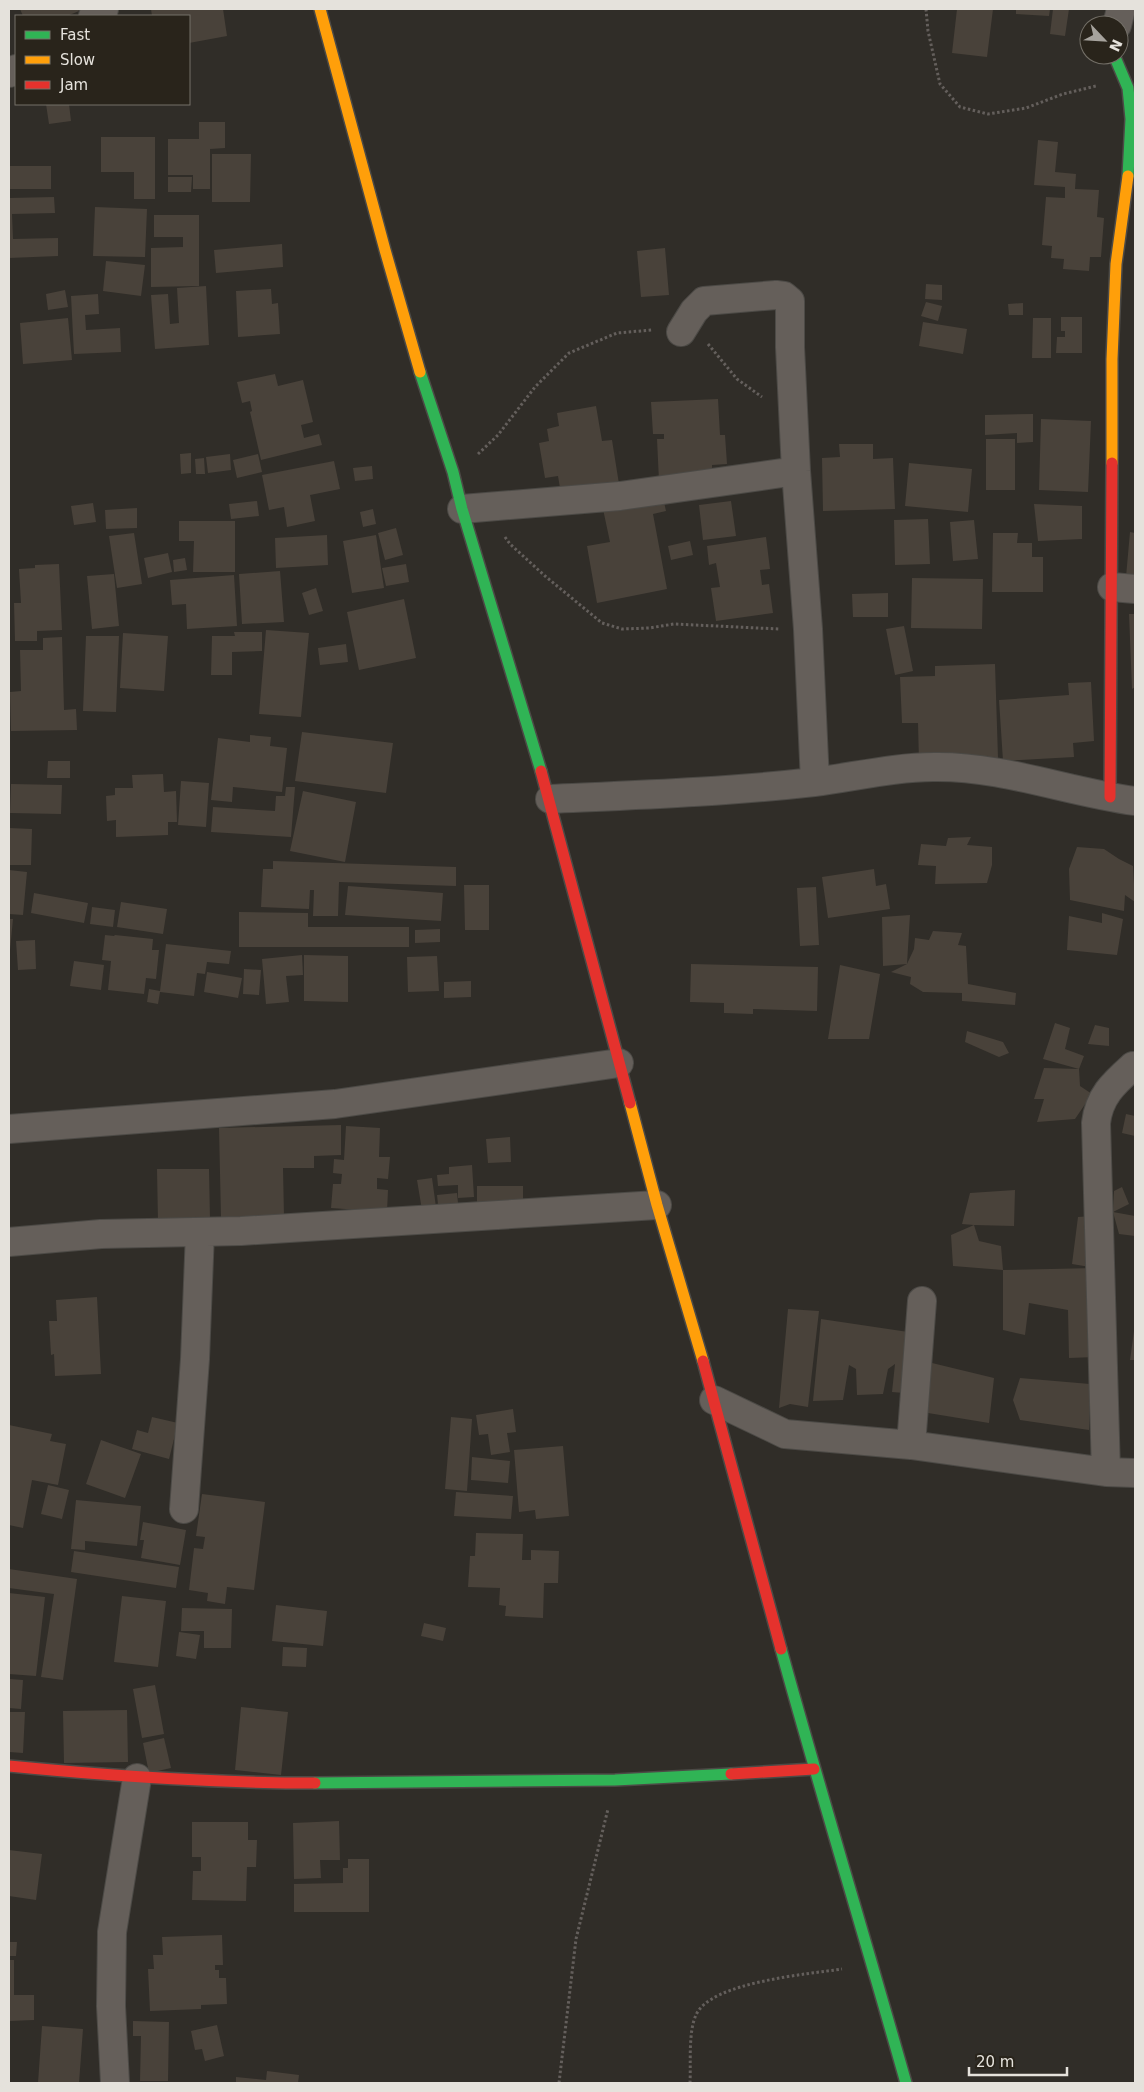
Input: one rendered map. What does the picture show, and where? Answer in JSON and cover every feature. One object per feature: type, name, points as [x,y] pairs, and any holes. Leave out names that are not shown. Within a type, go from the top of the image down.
[{"type":"street","points":[[320,9],[385,250],[426,392],[453,472],[473,508],[656,1205],[714,1400],[814,1769],[851,1889],[906,2083]]},
{"type":"street","points":[[550,799],[704,792],[815,782],[913,768],[968,768],[1122,799],[1112,706],[1123,588],[1112,359],[1116,264],[1130,157],[1132,89],[1119,65]]},
{"type":"street","points":[[681,332],[694,311],[704,301],[776,295],[789,299],[796,471],[808,628],[815,782]]},
{"type":"street","points":[[473,508],[620,496],[796,471]]},
{"type":"street","points":[[1106,1472],[1096,1123],[1098,1110],[1105,1094],[1134,1060]]},
{"type":"street","points":[[9,1129],[335,1104],[619,1063]]},
{"type":"street","points":[[9,1242],[101,1234],[200,1232],[656,1205]]},
{"type":"street","points":[[184,1510],[195,1359],[200,1232]]},
{"type":"street","points":[[911,1444],[922,1301]]},
{"type":"street","points":[[714,1400],[785,1434],[911,1444],[1106,1472],[1135,1473]]},
{"type":"street","points":[[9,1766],[137,1778],[263,1783],[615,1780],[814,1769]]},
{"type":"street","points":[[115,2083],[111,2006],[112,1932],[137,1778]]},
{"type":"path","points":[[926,9],[928,31],[940,84],[960,106],[988,114],[1026,108],[1092,86],[1132,89]]},
{"type":"path","points":[[453,472],[481,453],[498,436],[535,387],[569,353],[617,333],[648,330],[681,332],[706,342],[736,379],[794,420]]},
{"type":"path","points":[[473,508],[510,544],[602,623],[622,629],[649,628],[674,624],[766,629],[808,628]]},
{"type":"path","points":[[559,2083],[576,1939],[615,1780]]},
{"type":"path","points":[[690,2083],[693,2028],[696,2014],[705,2003],[721,1993],[739,1986],[872,1964]]},
{"type":"building","points":[[20,9],[78,9],[79,11],[69,15],[23,15]]},
{"type":"building","points":[[151,9],[223,9],[227,36],[190,43],[190,15],[152,15]]},
{"type":"building","points":[[957,9],[993,9],[987,57],[952,53]]},
{"type":"building","points":[[1016,9],[1050,9],[1049,16],[1016,14]]},
{"type":"building","points":[[1053,9],[1069,9],[1065,36],[1050,34]]},
{"type":"building","points":[[46,105],[69,105],[71,121],[49,124]]},
{"type":"building","points":[[199,122],[225,122],[225,148],[210,149],[210,189],[193,189],[193,175],[168,175],[168,139],[199,139]]},
{"type":"building","points":[[101,137],[155,137],[155,199],[134,199],[134,172],[101,172]]},
{"type":"building","points":[[1038,140],[1058,142],[1055,172],[1076,174],[1075,189],[1099,190],[1097,217],[1104,218],[1101,257],[1090,257],[1089,271],[1063,269],[1064,259],[1051,258],[1052,246],[1042,245],[1046,197],[1065,198],[1065,187],[1034,185]]},
{"type":"building","points":[[212,154],[251,154],[250,202],[212,202]]},
{"type":"building","points":[[9,166],[51,166],[51,189],[9,189]]},
{"type":"building","points":[[168,177],[192,177],[191,192],[168,192]]},
{"type":"building","points":[[54,197],[55,213],[12,214],[13,239],[58,238],[58,256],[9,258],[9,198]]},
{"type":"building","points":[[95,207],[147,209],[145,257],[93,256]]},
{"type":"building","points":[[154,215],[199,215],[199,286],[151,287],[151,248],[183,247],[183,237],[154,237]]},
{"type":"building","points":[[282,244],[283,267],[216,273],[214,250]]},
{"type":"building","points":[[665,248],[669,295],[641,297],[637,251]]},
{"type":"building","points":[[106,261],[145,265],[141,296],[103,291]]},
{"type":"building","points":[[926,284],[942,285],[942,300],[925,299]]},
{"type":"building","points":[[206,286],[209,345],[155,349],[151,295],[168,294],[170,324],[179,323],[177,288]]},
{"type":"building","points":[[271,289],[272,304],[278,303],[280,334],[238,337],[236,291]]},
{"type":"building","points":[[65,290],[68,307],[48,310],[46,294]]},
{"type":"building","points":[[98,294],[99,314],[85,315],[86,330],[120,328],[121,352],[74,354],[71,296]]},
{"type":"building","points":[[926,302],[942,306],[938,321],[921,316]]},
{"type":"building","points":[[1023,303],[1023,315],[1009,315],[1008,304]]},
{"type":"building","points":[[1061,317],[1082,317],[1082,353],[1056,353],[1057,337],[1065,337],[1065,331],[1061,331]]},
{"type":"building","points":[[68,318],[72,360],[23,364],[20,323]]},
{"type":"building","points":[[1033,318],[1051,318],[1051,358],[1032,358]]},
{"type":"building","points":[[923,322],[967,329],[963,354],[919,346]]},
{"type":"building","points":[[275,374],[278,386],[303,380],[313,422],[301,425],[304,438],[319,434],[322,445],[261,460],[250,412],[252,411],[250,401],[242,403],[237,382]]},
{"type":"building","points":[[718,399],[720,435],[725,435],[727,464],[712,465],[712,479],[659,481],[657,439],[664,439],[664,434],[653,434],[651,402]]},
{"type":"building","points":[[596,406],[602,441],[612,440],[619,484],[561,494],[558,476],[545,478],[539,443],[549,441],[547,429],[559,426],[557,413]]},
{"type":"building","points":[[1033,414],[1033,442],[1017,443],[1017,433],[985,435],[985,415]]},
{"type":"building","points":[[1041,419],[1091,421],[1088,492],[1039,490]]},
{"type":"building","points":[[986,439],[1015,439],[1015,490],[986,490]]},
{"type":"building","points":[[839,444],[873,444],[873,459],[893,458],[895,509],[823,511],[822,458],[840,457]]},
{"type":"building","points":[[191,453],[191,473],[181,474],[180,454]]},
{"type":"building","points":[[230,454],[231,470],[208,473],[206,457]]},
{"type":"building","points":[[258,454],[262,472],[237,478],[233,460]]},
{"type":"building","points":[[204,458],[205,474],[196,474],[195,459]]},
{"type":"building","points":[[334,461],[340,489],[310,495],[315,521],[287,527],[284,507],[269,510],[262,475]]},
{"type":"building","points":[[909,463],[972,469],[968,512],[905,506]]},
{"type":"building","points":[[372,466],[373,479],[355,481],[353,468]]},
{"type":"building","points":[[662,493],[666,511],[653,514],[667,589],[597,603],[587,546],[610,542],[603,509]]},
{"type":"building","points":[[257,501],[259,516],[231,519],[229,504]]},
{"type":"building","points":[[731,501],[736,536],[703,540],[699,505]]},
{"type":"building","points":[[93,503],[96,522],[74,525],[71,506]]},
{"type":"building","points":[[1034,504],[1082,506],[1082,539],[1038,541]]},
{"type":"building","points":[[137,508],[137,528],[106,529],[105,510]]},
{"type":"building","points":[[373,509],[376,524],[363,527],[360,512]]},
{"type":"building","points":[[928,519],[930,564],[895,565],[894,520]]},
{"type":"building","points":[[974,520],[978,559],[953,561],[950,522]]},
{"type":"building","points":[[179,521],[235,521],[235,572],[193,572],[194,541],[179,541]]},
{"type":"building","points":[[396,528],[403,555],[385,560],[378,533]]},
{"type":"building","points":[[1130,532],[1135,533],[1135,579],[1126,577]]},
{"type":"building","points":[[134,533],[142,584],[117,588],[109,536]]},
{"type":"building","points":[[993,533],[1018,533],[1017,543],[1032,543],[1032,557],[1043,557],[1043,592],[992,592]]},
{"type":"building","points":[[327,535],[328,565],[276,568],[275,538]]},
{"type":"building","points":[[376,535],[384,588],[352,593],[343,541]]},
{"type":"building","points":[[766,537],[770,569],[760,570],[762,585],[769,584],[773,613],[716,621],[711,588],[720,587],[716,563],[709,565],[707,546]]},
{"type":"building","points":[[690,541],[693,555],[671,560],[668,546]]},
{"type":"building","points":[[168,553],[172,572],[148,578],[144,558]]},
{"type":"building","points":[[185,558],[187,570],[174,572],[173,560]]},
{"type":"building","points":[[59,564],[62,630],[37,631],[37,641],[15,641],[14,603],[21,603],[19,569],[35,568],[35,565]]},
{"type":"building","points":[[406,564],[409,582],[386,586],[382,568]]},
{"type":"building","points":[[280,571],[284,622],[242,624],[239,574]]},
{"type":"building","points":[[114,574],[119,626],[92,629],[87,576]]},
{"type":"building","points":[[234,575],[237,626],[187,629],[186,604],[172,605],[170,580]]},
{"type":"building","points":[[912,578],[983,579],[982,629],[911,628]]},
{"type":"building","points":[[316,588],[323,611],[309,615],[302,593]]},
{"type":"building","points":[[888,593],[888,617],[853,617],[852,594]]},
{"type":"building","points":[[404,599],[416,658],[359,670],[347,612]]},
{"type":"building","points":[[1129,614],[1135,614],[1135,687],[1132,689]]},
{"type":"building","points":[[904,626],[913,671],[895,675],[886,629]]},
{"type":"building","points":[[266,630],[309,633],[301,717],[259,714]]},
{"type":"building","points":[[234,632],[262,632],[262,651],[232,652],[232,675],[211,675],[212,636],[235,636]]},
{"type":"building","points":[[123,633],[168,636],[164,691],[120,688]]},
{"type":"building","points":[[86,636],[119,636],[116,712],[83,711]]},
{"type":"building","points":[[62,637],[64,710],[76,709],[77,730],[11,731],[10,692],[21,691],[20,650],[43,650],[43,638]]},
{"type":"building","points":[[346,644],[348,662],[320,665],[318,648]]},
{"type":"building","points":[[995,664],[998,758],[919,762],[918,723],[902,723],[900,677],[935,676],[935,666]]},
{"type":"building","points":[[1091,682],[1094,741],[1073,743],[1074,757],[1003,761],[999,700],[1069,695],[1068,683]]},
{"type":"building","points":[[302,732],[393,743],[386,793],[295,781]]},
{"type":"building","points":[[250,735],[271,737],[270,746],[287,748],[282,792],[233,787],[232,802],[211,800],[218,738],[250,742]]},
{"type":"building","points":[[48,761],[70,761],[70,778],[47,778]]},
{"type":"building","points":[[163,774],[164,792],[176,791],[177,822],[168,822],[168,835],[116,837],[116,820],[107,821],[106,796],[115,795],[115,788],[133,788],[132,775]]},
{"type":"building","points":[[181,781],[209,783],[206,827],[178,825]]},
{"type":"building","points":[[11,784],[62,785],[61,814],[10,813]]},
{"type":"building","points":[[286,787],[295,787],[291,837],[211,832],[213,807],[275,811],[276,796],[285,796]]},
{"type":"building","points":[[303,791],[356,802],[345,862],[290,851]]},
{"type":"building","points":[[9,828],[32,829],[31,865],[9,865]]},
{"type":"building","points":[[971,837],[967,845],[992,847],[992,865],[987,883],[935,884],[936,866],[918,865],[921,844],[946,846],[948,838]]},
{"type":"building","points":[[1077,847],[1104,849],[1133,866],[1135,902],[1125,895],[1124,911],[1070,900],[1069,869]]},
{"type":"building","points":[[273,861],[456,867],[456,886],[339,882],[338,916],[313,916],[314,890],[310,890],[309,909],[261,907],[263,869],[273,869]]},
{"type":"building","points":[[874,869],[876,886],[886,884],[890,909],[828,918],[822,877]]},
{"type":"building","points":[[9,870],[27,872],[23,915],[9,914]]},
{"type":"building","points":[[464,885],[489,885],[489,930],[465,930]]},
{"type":"building","points":[[348,886],[443,893],[441,921],[345,915]]},
{"type":"building","points":[[816,887],[819,945],[800,946],[797,888]]},
{"type":"building","points":[[34,893],[88,903],[84,923],[31,913]]},
{"type":"building","points":[[121,902],[167,909],[163,934],[117,927]]},
{"type":"building","points":[[92,907],[115,910],[113,927],[90,924]]},
{"type":"building","points":[[239,912],[308,913],[308,927],[409,927],[409,947],[239,947]]},
{"type":"building","points":[[1102,913],[1123,919],[1117,955],[1067,950],[1069,916],[1102,923]]},
{"type":"building","points":[[910,915],[907,964],[883,966],[882,917]]},
{"type":"building","points":[[9,919],[13,919],[10,950],[9,949]]},
{"type":"building","points":[[440,929],[440,942],[415,943],[415,930]]},
{"type":"building","points":[[933,931],[962,933],[958,945],[966,946],[968,984],[1016,993],[1015,1005],[962,1001],[962,993],[923,992],[910,984],[911,977],[891,972],[907,964],[914,949],[915,938],[929,940]]},
{"type":"building","points":[[105,935],[153,939],[152,950],[159,950],[156,979],[146,978],[144,994],[108,990],[111,961],[102,960]]},
{"type":"building","points":[[35,940],[36,969],[18,970],[16,941]]},
{"type":"building","points":[[166,944],[231,951],[229,964],[207,962],[205,974],[197,973],[194,996],[160,992],[158,1004],[147,1002],[149,989],[160,991]]},
{"type":"building","points":[[302,955],[303,975],[286,976],[289,1002],[266,1004],[262,959]]},
{"type":"building","points":[[304,955],[348,956],[348,1002],[304,1001]]},
{"type":"building","points":[[437,956],[439,991],[408,992],[407,957]]},
{"type":"building","points":[[74,961],[104,965],[101,990],[70,986]]},
{"type":"building","points":[[691,964],[818,967],[817,1011],[753,1009],[753,1014],[724,1013],[724,1003],[690,1002]]},
{"type":"building","points":[[840,965],[880,974],[869,1039],[828,1039]]},
{"type":"building","points":[[244,969],[261,970],[259,995],[243,994]]},
{"type":"building","points":[[207,972],[242,978],[238,998],[204,992]]},
{"type":"building","points":[[471,981],[471,997],[444,998],[444,982]]},
{"type":"building","points":[[1055,1023],[1070,1028],[1065,1049],[1084,1056],[1079,1069],[1043,1059]]},
{"type":"building","points":[[1095,1025],[1109,1028],[1109,1046],[1088,1044]]},
{"type":"building","points":[[967,1031],[1003,1042],[1009,1053],[999,1057],[965,1042]]},
{"type":"building","points":[[1044,1068],[1079,1069],[1080,1086],[1092,1094],[1075,1119],[1037,1122],[1044,1099],[1034,1099]]},
{"type":"building","points":[[1126,1114],[1135,1116],[1135,1136],[1122,1133]]},
{"type":"building","points":[[341,1125],[341,1155],[314,1156],[314,1168],[283,1168],[284,1217],[221,1218],[219,1128]]},
{"type":"building","points":[[346,1126],[380,1128],[379,1157],[390,1157],[388,1179],[377,1178],[377,1189],[388,1190],[387,1212],[331,1208],[333,1184],[341,1184],[342,1174],[333,1173],[334,1159],[344,1160]]},
{"type":"building","points":[[510,1137],[511,1162],[488,1163],[486,1139]]},
{"type":"building","points":[[472,1165],[474,1197],[458,1198],[458,1185],[438,1186],[437,1175],[449,1174],[449,1167]]},
{"type":"building","points":[[157,1169],[209,1169],[210,1220],[158,1222]]},
{"type":"building","points":[[432,1178],[436,1207],[422,1210],[417,1180]]},
{"type":"building","points":[[477,1186],[523,1186],[523,1214],[477,1214]]},
{"type":"building","points":[[1122,1187],[1129,1204],[1113,1212],[1114,1191]]},
{"type":"building","points":[[1015,1190],[1014,1226],[962,1224],[970,1193]]},
{"type":"building","points":[[457,1193],[459,1213],[439,1214],[437,1195]]},
{"type":"building","points":[[1113,1212],[1135,1216],[1135,1236],[1119,1234]]},
{"type":"building","points":[[1092,1216],[1096,1268],[1072,1264],[1078,1217]]},
{"type":"building","points":[[974,1225],[979,1241],[1001,1246],[1003,1270],[953,1266],[951,1235]]},
{"type":"building","points":[[1096,1268],[1096,1357],[1069,1358],[1068,1310],[1029,1303],[1025,1335],[1003,1330],[1003,1270]]},
{"type":"building","points":[[97,1297],[101,1374],[55,1376],[54,1354],[51,1355],[49,1321],[57,1321],[56,1300]]},
{"type":"building","points":[[788,1309],[819,1311],[808,1407],[790,1404],[779,1408]]},
{"type":"building","points":[[821,1319],[915,1333],[904,1393],[892,1392],[895,1364],[888,1369],[883,1394],[857,1395],[856,1369],[849,1365],[843,1400],[813,1401]]},
{"type":"building","points":[[1134,1331],[1135,1360],[1130,1360]]},
{"type":"building","points":[[932,1363],[994,1378],[989,1423],[922,1412]]},
{"type":"building","points":[[1020,1378],[1090,1384],[1089,1430],[1020,1420],[1013,1400]]},
{"type":"building","points":[[513,1409],[516,1432],[507,1433],[510,1452],[491,1455],[488,1434],[479,1435],[476,1415]]},
{"type":"building","points":[[152,1417],[178,1423],[169,1459],[132,1449],[137,1430],[148,1433]]},
{"type":"building","points":[[451,1417],[472,1419],[467,1491],[445,1489]]},
{"type":"building","points":[[9,1425],[52,1434],[50,1441],[66,1444],[58,1485],[32,1480],[23,1528],[9,1525]]},
{"type":"building","points":[[101,1440],[141,1454],[125,1498],[86,1484]]},
{"type":"building","points":[[563,1446],[569,1516],[536,1519],[535,1510],[519,1512],[514,1450]]},
{"type":"building","points":[[472,1457],[510,1461],[508,1483],[471,1480]]},
{"type":"building","points":[[48,1485],[69,1490],[62,1519],[41,1514]]},
{"type":"building","points":[[456,1492],[513,1496],[511,1519],[454,1516]]},
{"type":"building","points":[[202,1494],[265,1502],[254,1590],[227,1587],[225,1604],[207,1601],[208,1593],[189,1590],[194,1548],[203,1549],[205,1537],[196,1536]]},
{"type":"building","points":[[76,1500],[141,1506],[137,1546],[85,1541],[85,1550],[71,1549]]},
{"type":"building","points":[[143,1522],[186,1530],[180,1565],[141,1558],[144,1540],[140,1540]]},
{"type":"building","points":[[476,1533],[523,1534],[522,1560],[531,1560],[531,1550],[559,1551],[558,1583],[544,1583],[543,1618],[505,1616],[506,1606],[499,1605],[500,1588],[468,1587],[470,1556],[475,1556]]},
{"type":"building","points":[[74,1551],[179,1567],[176,1588],[71,1572]]},
{"type":"building","points":[[9,1569],[77,1579],[63,1680],[41,1677],[54,1594],[9,1588]]},
{"type":"building","points":[[9,1593],[45,1597],[36,1676],[9,1674]]},
{"type":"building","points":[[122,1596],[166,1601],[158,1667],[114,1662]]},
{"type":"building","points":[[276,1605],[327,1611],[323,1646],[272,1641]]},
{"type":"building","points":[[182,1608],[232,1609],[231,1648],[204,1648],[204,1631],[181,1631]]},
{"type":"building","points":[[424,1623],[446,1628],[443,1641],[421,1636]]},
{"type":"building","points":[[179,1632],[200,1635],[196,1659],[176,1656]]},
{"type":"building","points":[[283,1647],[307,1648],[306,1667],[282,1666]]},
{"type":"building","points":[[9,1679],[23,1680],[21,1709],[9,1708]]},
{"type":"building","points":[[155,1685],[164,1734],[142,1738],[133,1689]]},
{"type":"building","points":[[241,1707],[288,1712],[281,1775],[235,1770]]},
{"type":"building","points":[[127,1710],[128,1762],[64,1763],[63,1711]]},
{"type":"building","points":[[9,1712],[25,1712],[23,1753],[9,1752]]},
{"type":"building","points":[[164,1738],[171,1768],[149,1773],[143,1743]]},
{"type":"building","points":[[339,1821],[340,1860],[320,1860],[321,1878],[294,1879],[293,1823]]},
{"type":"building","points":[[192,1822],[248,1822],[248,1840],[257,1840],[256,1867],[247,1867],[246,1901],[192,1900],[193,1871],[201,1871],[201,1857],[192,1857]]},
{"type":"building","points":[[9,1850],[42,1854],[36,1900],[9,1896]]},
{"type":"building","points":[[348,1859],[369,1859],[369,1912],[294,1912],[294,1884],[343,1883],[343,1868],[348,1868]]},
{"type":"building","points":[[222,1935],[223,1965],[215,1965],[215,1970],[219,1970],[219,1978],[226,1978],[227,2004],[201,2005],[201,2009],[150,2011],[148,1969],[154,1969],[153,1955],[163,1955],[162,1937]]},
{"type":"building","points":[[9,1942],[17,1942],[16,1956],[9,1956]]},
{"type":"building","points":[[9,1960],[14,1960],[14,1995],[34,1995],[34,2020],[9,2021]]},
{"type":"building","points":[[133,2021],[169,2022],[168,2081],[140,2081],[141,2036],[133,2036]]},
{"type":"building","points":[[217,2025],[224,2056],[205,2061],[202,2049],[195,2050],[191,2031]]},
{"type":"building","points":[[42,2026],[83,2029],[79,2083],[38,2083]]},
{"type":"building","points":[[267,2071],[299,2075],[298,2083],[236,2083],[236,2077],[266,2080]]},
{"type":"traffic: fast","points":[[1118,65],[1128,88],[1131,119],[1128,176]]},
{"type":"traffic: fast","points":[[420,372],[453,472],[462,509],[541,771]]},
{"type":"traffic: fast","points":[[781,1649],[906,2083]]},
{"type":"traffic: fast","points":[[315,1783],[615,1780],[731,1774]]},
{"type":"traffic: slow","points":[[320,9],[420,372]]},
{"type":"traffic: slow","points":[[1112,463],[1112,359],[1116,264],[1128,176]]},
{"type":"traffic: slow","points":[[630,1103],[657,1205],[703,1361]]},
{"type":"traffic: jam","points":[[1110,797],[1112,463]]},
{"type":"traffic: jam","points":[[541,771],[630,1103]]},
{"type":"traffic: jam","points":[[703,1361],[781,1649]]},
{"type":"traffic: jam","points":[[9,1766],[162,1778],[238,1782],[315,1783]]},
{"type":"traffic: jam","points":[[731,1774],[814,1769]]}]
